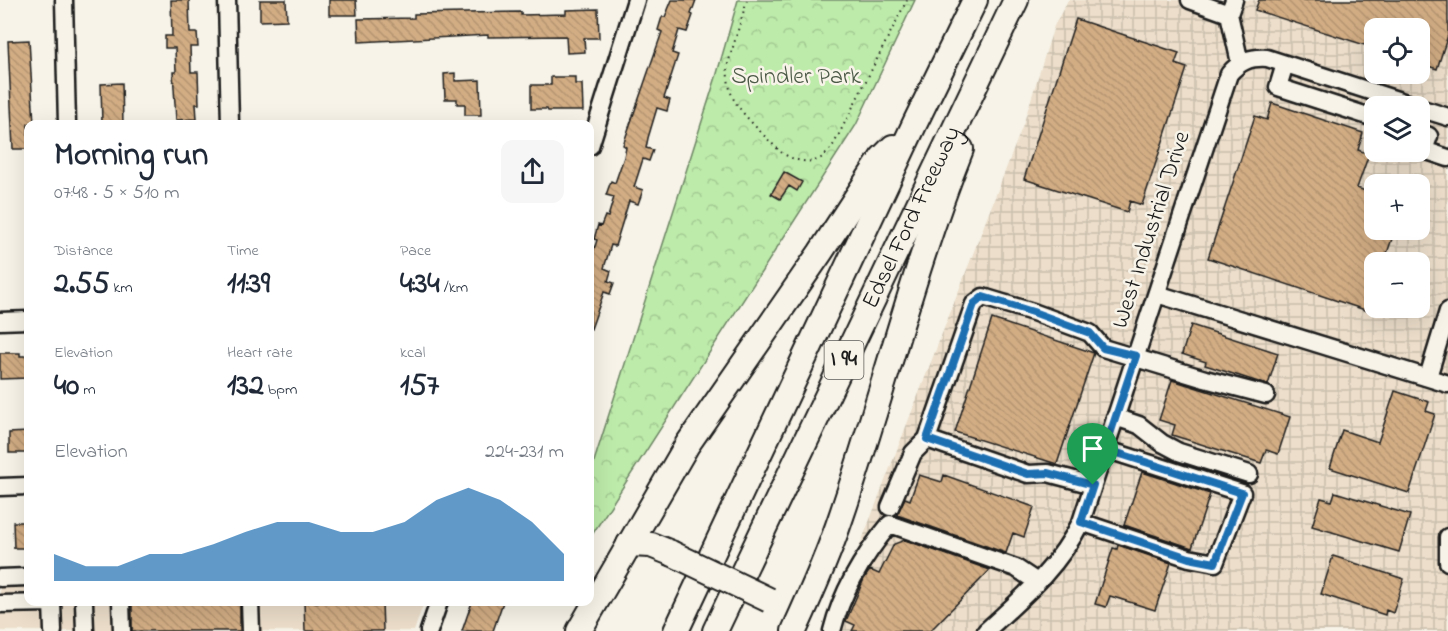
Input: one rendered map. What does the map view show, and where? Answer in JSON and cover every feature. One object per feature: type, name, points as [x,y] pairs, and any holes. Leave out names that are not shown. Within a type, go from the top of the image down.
[{"type":"highway","name":"Edsel Ford Freeway","points":[[676,631],[975,0]]},
{"type":"highway","name":"Edsel Ford Freeway","points":[[715,631],[1016,0]]},
{"type":"highway","points":[[794,631],[841,519],[928,239],[966,138],[974,90]]},
{"type":"highway","points":[[594,605],[705,417],[882,158],[915,123]]},
{"type":"highway","points":[[629,544],[651,545],[769,600],[783,612],[794,631]]},
{"type":"highway","points":[[579,631],[593,606]]},
{"type":"street","points":[[64,0],[67,120]]},
{"type":"street","points":[[227,0],[230,120]]},
{"type":"street","points":[[594,132],[636,0]]},
{"type":"street","points":[[1190,0],[1231,7],[1240,63],[1256,58],[1267,58],[1382,96]]},
{"type":"street","name":"West Industrial Drive","points":[[986,631],[1062,555],[1081,522],[1226,82],[1229,74],[1240,63]]},
{"type":"street","points":[[1285,64],[1278,87],[1364,115]]},
{"type":"street","points":[[1430,112],[1448,117]]},
{"type":"street","points":[[1430,152],[1448,158]]},
{"type":"street","points":[[1157,294],[1448,384]]},
{"type":"street","points":[[890,507],[913,453],[927,439],[974,304],[983,297],[1090,333],[1103,348],[1266,395]]},
{"type":"street","points":[[1428,377],[1448,311]]},
{"type":"street","points":[[0,321],[24,320]]},
{"type":"street","points":[[1115,417],[1139,425],[1162,443],[1179,452],[1249,474]]},
{"type":"street","points":[[927,439],[1028,474],[1048,473],[1093,485]]},
{"type":"street","points":[[1081,522],[1189,558],[1215,563],[1242,493],[1105,449]]},
{"type":"street","points":[[0,487],[24,486]]},
{"type":"street","points":[[832,631],[853,578],[872,546],[890,524],[1016,567],[1037,582]]},
{"type":"street","points":[[1448,537],[1448,562]]},
{"type":"street","points":[[15,578],[8,603],[24,603]]},
{"type":"street","points":[[52,606],[53,631]]},
{"type":"street","points":[[84,606],[85,631]]},
{"type":"street","points":[[121,606],[122,631]]},
{"type":"street","points":[[250,606],[251,631]]},
{"type":"street","points":[[429,631],[438,606]]},
{"type":"path","points":[[747,0],[728,67],[732,94],[745,115],[782,152],[797,160],[808,161],[826,154],[834,144],[907,0]]},
{"type":"shaded area","points":[[1068,0],[1448,0],[1448,631],[822,631],[843,589],[1023,125],[1054,26]]},
{"type":"shaded area","points":[[24,568],[24,606],[423,606],[414,631],[0,631],[0,569]]},
{"type":"green space","name":"Spindler Park","points":[[738,0],[915,0],[856,125],[594,532],[594,461],[716,77]]},
{"type":"building","points":[[171,0],[189,0],[190,33],[197,33],[198,47],[190,47],[191,72],[198,72],[197,119],[176,120],[173,72],[176,72],[175,48],[165,48],[165,36],[172,36]]},
{"type":"building","points":[[260,0],[286,0],[287,20],[260,21]]},
{"type":"building","points":[[329,0],[356,0],[357,15],[329,15]]},
{"type":"building","points":[[672,0],[696,0],[687,32],[679,30],[672,53],[678,55],[664,98],[670,100],[667,111],[657,108],[646,148],[653,150],[649,161],[643,159],[634,187],[643,190],[638,204],[629,201],[615,246],[611,245],[604,268],[611,271],[608,281],[614,283],[610,294],[604,292],[594,320],[594,249],[597,240],[594,239],[598,225],[601,226],[605,216],[608,217],[614,197],[606,195],[611,181],[615,183],[624,157],[626,147],[623,145],[662,32],[658,30],[662,17],[665,17]]},
{"type":"building","points":[[1259,0],[1448,0],[1448,35],[1437,69],[1430,67],[1430,18],[1364,18],[1364,45],[1255,10]]},
{"type":"building","points":[[598,9],[599,38],[584,38],[585,52],[567,53],[566,36],[488,37],[488,35],[359,42],[358,19],[414,18],[414,14],[521,12],[521,15],[566,14],[566,10]]},
{"type":"building","points":[[1076,19],[1179,53],[1175,64],[1187,68],[1142,205],[1130,201],[1127,212],[1024,179]]},
{"type":"building","points":[[29,40],[34,120],[24,120],[24,149],[13,149],[8,41]]},
{"type":"building","points":[[455,73],[455,81],[480,80],[481,115],[465,115],[465,104],[457,104],[457,99],[445,99],[444,74]]},
{"type":"building","points":[[551,77],[575,77],[575,84],[582,84],[583,111],[531,109],[531,85],[551,85]]},
{"type":"building","points":[[122,83],[123,120],[102,120],[101,84]]},
{"type":"building","points":[[1272,103],[1363,133],[1358,150],[1364,152],[1364,162],[1366,162],[1357,188],[1364,190],[1364,240],[1392,240],[1387,252],[1364,252],[1364,310],[1208,258],[1255,116],[1267,120]]},
{"type":"building","points":[[784,172],[802,182],[797,191],[789,186],[780,199],[771,194]]},
{"type":"building","points":[[992,319],[1094,353],[1057,464],[955,432]]},
{"type":"building","points":[[1191,325],[1278,353],[1268,385],[1205,365],[1206,362],[1182,354]]},
{"type":"building","points":[[0,353],[20,353],[20,356],[24,356],[24,378],[0,379]]},
{"type":"building","points":[[1172,380],[1290,417],[1278,454],[1266,450],[1261,463],[1172,435],[1175,425],[1159,420]]},
{"type":"building","points":[[1395,391],[1429,402],[1426,411],[1435,414],[1409,493],[1330,468],[1342,430],[1378,442]]},
{"type":"building","points":[[24,432],[24,453],[9,453],[9,433]]},
{"type":"building","points":[[1142,472],[1210,494],[1192,548],[1124,525]]},
{"type":"building","points":[[919,475],[942,482],[944,475],[1034,507],[1024,537],[1013,533],[1006,553],[897,515],[905,498],[910,500]]},
{"type":"building","points":[[1335,492],[1410,515],[1399,552],[1312,526],[1321,498],[1332,501]]},
{"type":"building","points":[[13,522],[24,522],[24,548],[14,548]]},
{"type":"building","points":[[905,540],[990,570],[930,631],[852,631],[855,625],[846,621],[864,579],[870,570],[879,574],[894,544]]},
{"type":"building","points":[[1118,545],[1171,563],[1155,610],[1110,596],[1106,607],[1095,604],[1113,548],[1117,549]]},
{"type":"building","points":[[1333,556],[1404,579],[1393,613],[1386,610],[1385,615],[1321,594]]},
{"type":"building","points":[[132,606],[240,606],[240,631],[132,631]]},
{"type":"building","points":[[304,606],[382,606],[383,631],[305,631]]},
{"type":"building","points":[[471,606],[502,606],[493,631],[462,631]]},
{"type":"route","points":[[983,297],[1090,333],[1103,348],[1136,356],[1105,449],[1242,493],[1215,563],[1189,558],[1081,522],[1093,485],[1048,473],[1028,474],[927,439],[974,304],[983,297]]}]
